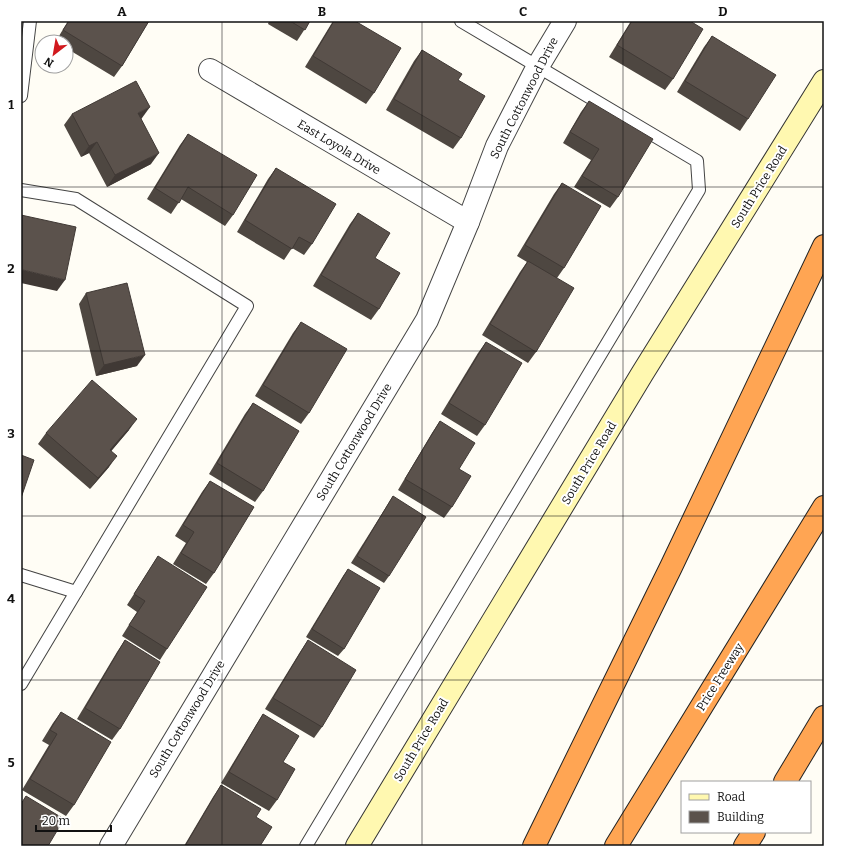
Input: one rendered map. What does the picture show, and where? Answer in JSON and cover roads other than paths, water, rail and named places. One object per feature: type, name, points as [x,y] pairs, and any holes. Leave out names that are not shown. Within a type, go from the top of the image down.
[{"type":"highway","points":[[534,846],[671,567],[824,246]]},
{"type":"highway","name":"Price Freeway","points":[[616,846],[824,507]]},
{"type":"highway","points":[[785,781],[824,717]]},
{"type":"highway","points":[[745,846],[753,833]]},
{"type":"main road","name":"South Price Road","points":[[357,846],[642,374],[824,81]]},
{"type":"street","name":"South Cottonwood Drive","points":[[111,846],[427,320],[468,222],[497,146],[538,66],[565,21]]},
{"type":"street","name":"East Loyola Drive","points":[[210,70],[468,222]]},
{"type":"lane","points":[[21,96],[30,21]]},
{"type":"lane","points":[[306,846],[699,190],[697,161],[461,21]]},
{"type":"lane","points":[[21,190],[76,199],[247,306],[21,684]]},
{"type":"lane","points":[[21,575],[76,592]]}]
